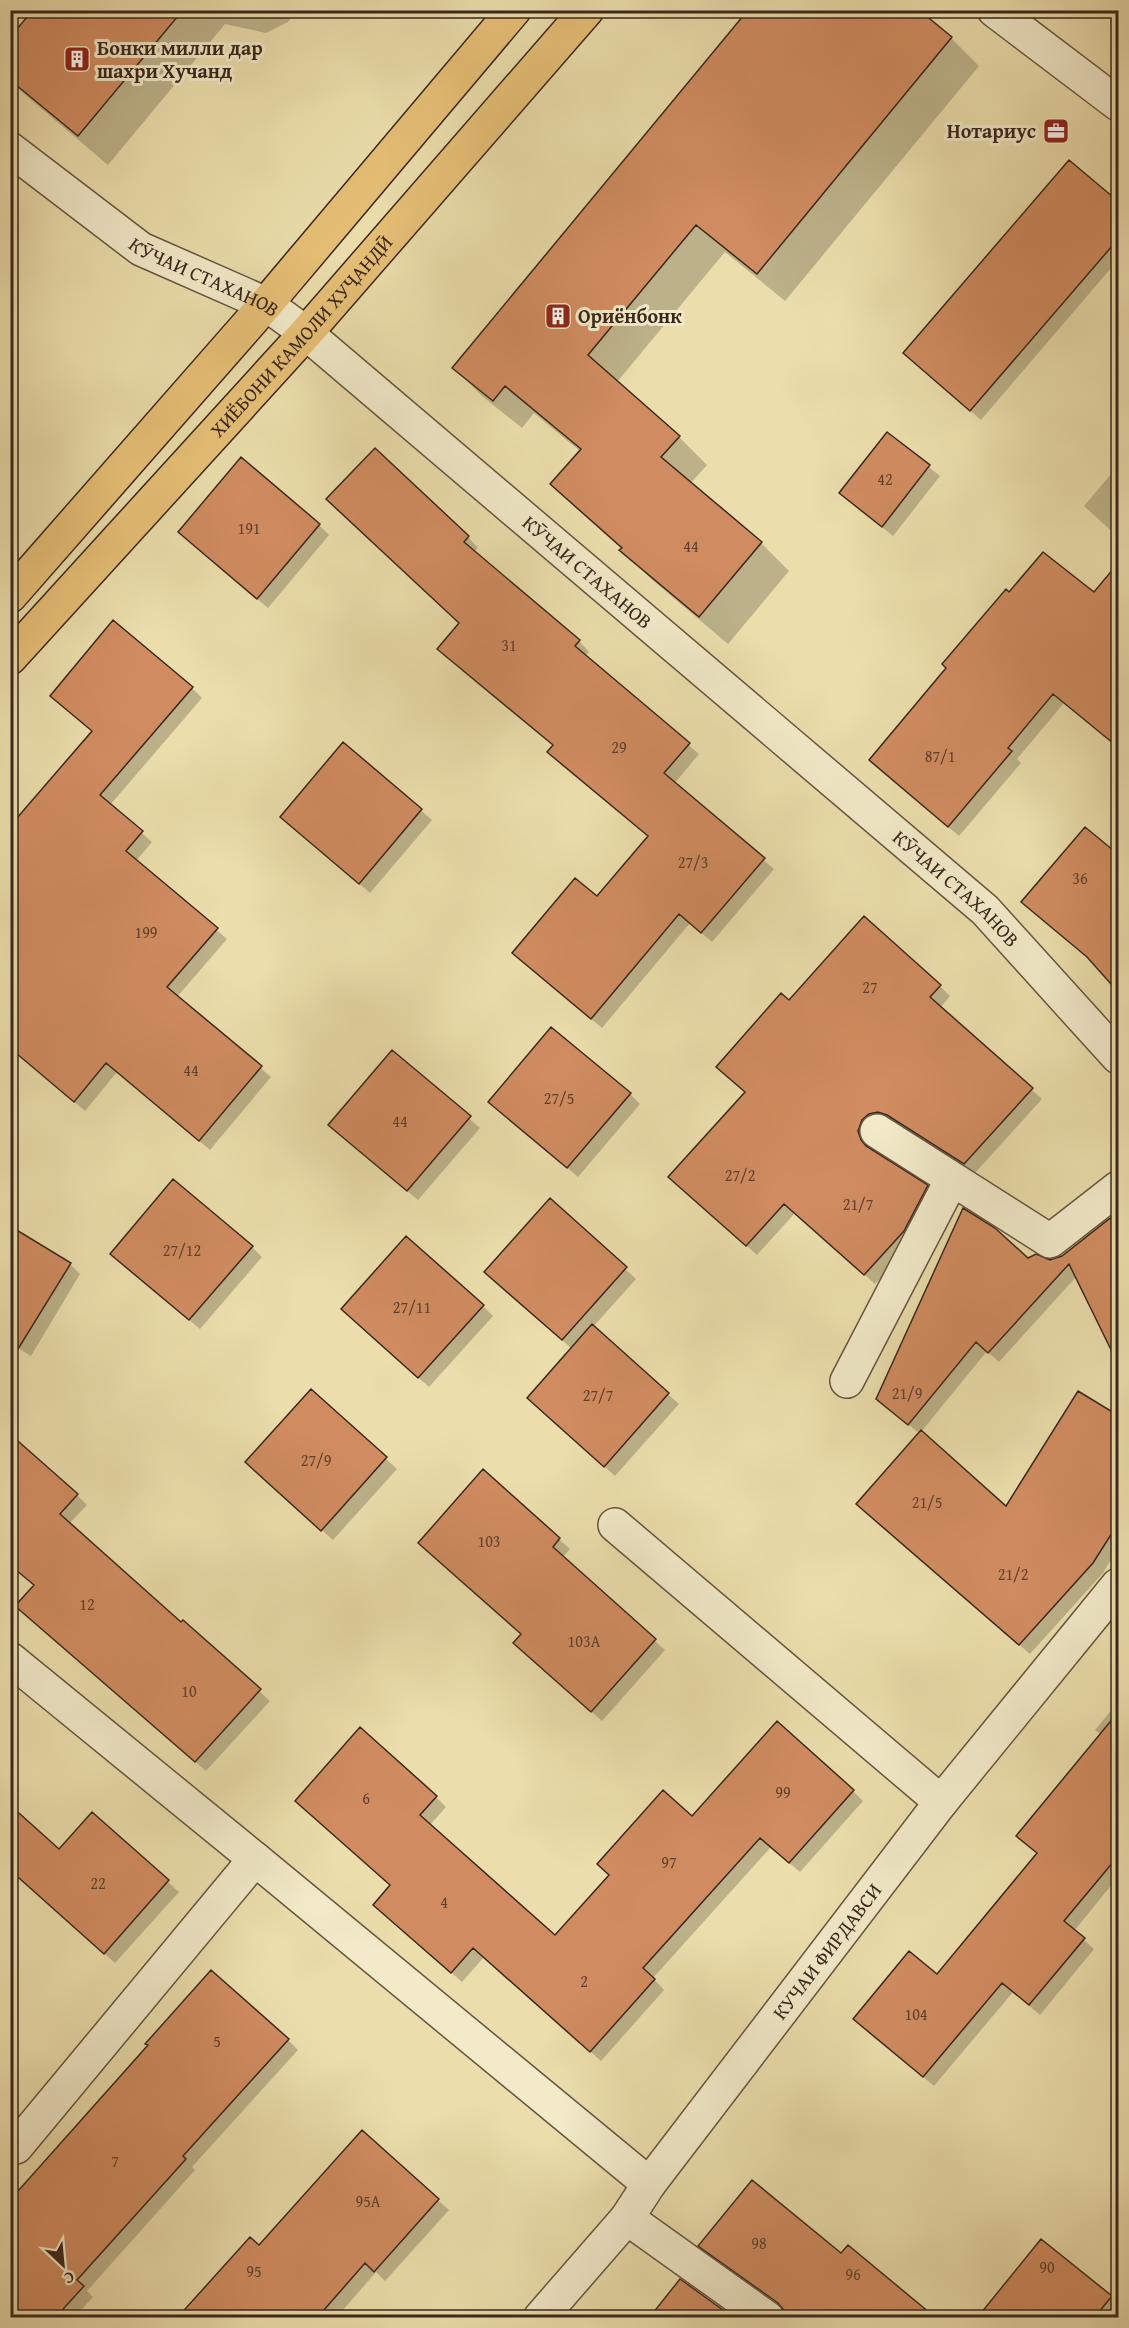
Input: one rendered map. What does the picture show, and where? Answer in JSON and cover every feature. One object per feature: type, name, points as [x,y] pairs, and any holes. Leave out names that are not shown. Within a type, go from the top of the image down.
[{"type":"main road","points":[[10,596],[266,304],[514,10]]},
{"type":"main road","name":"ХИЁБОНИ КАМОЛИ ХУҶАНДӢ","points":[[10,658],[306,333],[587,10]]},
{"type":"street","points":[[994,10],[1119,104]]},
{"type":"street","name":"КӮЧАИ СТАХАНОВ","points":[[10,149],[141,249],[266,304],[306,333],[985,910],[1119,1057]]},
{"type":"street","points":[[877,1131],[1050,1241],[1119,1188]]},
{"type":"street","points":[[847,1382],[952,1179]]},
{"type":"street","points":[[615,1525],[941,1802]]},
{"type":"street","name":"КУЧАИ ФИРДАВСИ","points":[[540,2318],[627,2218],[649,2184],[941,1802],[1119,1585]]},
{"type":"street","points":[[10,1659],[649,2184]]},
{"type":"street","points":[[12,2147],[255,1859]]},
{"type":"street","points":[[627,2218],[767,2318]]},
{"type":"building","name":"Бонки милли дар шахри Хучанд","points":[[33,10],[183,10],[78,136],[10,80],[10,37]]},
{"type":"building","points":[[748,10],[919,10],[952,37],[757,274],[696,225],[588,355],[680,436],[661,457],[762,542],[699,617],[619,550],[622,548],[550,484],[581,449],[505,386],[493,401],[452,368]]},
{"type":"building","points":[[1069,160],[1119,202],[1119,238],[970,411],[903,353]]},
{"type":"building","points":[[887,432],[930,465],[882,527],[839,493]]},
{"type":"building","points":[[375,448],[469,536],[464,542],[580,640],[575,646],[690,743],[664,773],[765,858],[701,933],[679,914],[591,1019],[512,953],[575,878],[597,896],[648,836],[547,752],[553,745],[437,649],[459,623],[326,499]]},
{"type":"building","points":[[241,457],[320,524],[257,599],[178,532]]},
{"type":"building","points":[[1043,552],[1094,592],[1119,562],[1119,748],[1053,694],[1008,748],[1012,751],[948,827],[869,760],[946,668],[942,664],[1006,589],[1009,592]]},
{"type":"building","points":[[113,620],[193,687],[100,795],[143,831],[126,851],[218,928],[167,987],[262,1066],[199,1141],[106,1063],[74,1102],[10,1048],[10,826],[92,731],[50,696]]},
{"type":"building","points":[[343,742],[422,809],[359,884],[280,817]]},
{"type":"building","points":[[1085,827],[1119,855],[1119,993],[1087,957],[1021,902]]},
{"type":"building","points":[[864,916],[941,985],[930,997],[1033,1088],[964,1164],[887,1115],[878,1112],[869,1114],[862,1120],[858,1131],[866,1146],[928,1185],[904,1231],[864,1275],[784,1204],[746,1246],[668,1177],[745,1092],[716,1067],[781,993],[789,1000]]},
{"type":"building","points":[[551,1027],[631,1093],[567,1168],[488,1102]]},
{"type":"building","points":[[392,1050],[471,1116],[407,1191],[328,1125]]},
{"type":"building","points":[[173,1179],[253,1246],[189,1320],[110,1254]]},
{"type":"building","points":[[550,1198],[627,1267],[562,1340],[484,1272]]},
{"type":"building","points":[[963,1208],[995,1228],[1028,1258],[1036,1254],[1050,1260],[1062,1256],[1109,1219],[1119,1214],[1119,1366],[1069,1264],[988,1353],[976,1342],[908,1425],[876,1399]]},
{"type":"building","points":[[10,1226],[71,1263],[10,1362]]},
{"type":"building","points":[[406,1236],[484,1305],[418,1378],[341,1309]]},
{"type":"building","points":[[592,1324],[669,1393],[604,1467],[527,1398]]},
{"type":"building","points":[[311,1389],[387,1457],[321,1531],[245,1462]]},
{"type":"building","points":[[1078,1391],[1119,1416],[1119,1522],[1093,1563],[1019,1645],[856,1504],[921,1430],[1006,1506]]},
{"type":"building","points":[[10,1434],[78,1494],[60,1514],[181,1622],[183,1620],[261,1689],[195,1762],[15,1606],[34,1585],[10,1565]]},
{"type":"building","points":[[483,1469],[560,1538],[553,1547],[656,1639],[591,1712],[513,1643],[521,1634],[418,1543]]},
{"type":"building","points":[[1119,1711],[1119,1855],[1064,1921],[1085,1938],[1029,2005],[1002,1983],[923,2077],[853,2019],[909,1951],[937,1974],[1037,1853],[1016,1836]]},
{"type":"building","points":[[777,1721],[854,1790],[789,1863],[760,1838],[643,1968],[655,1979],[590,2052],[473,1948],[451,1973],[373,1905],[390,1885],[295,1801],[360,1727],[437,1796],[420,1815],[555,1935],[609,1875],[597,1864],[663,1790],[692,1816]]},
{"type":"building","points":[[10,1805],[59,1849],[92,1812],[169,1880],[104,1954],[10,1870]]},
{"type":"building","points":[[211,1970],[289,2039],[183,2156],[186,2159],[77,2280],[84,2286],[55,2318],[10,2318],[10,2200],[148,2045],[145,2044]]},
{"type":"building","points":[[362,2130],[439,2199],[374,2272],[365,2263],[317,2318],[177,2318],[250,2237],[259,2245]]},
{"type":"building","points":[[752,2180],[841,2253],[848,2245],[936,2318],[785,2318],[784,2310],[778,2303],[698,2246]]},
{"type":"building","points":[[1041,2239],[1112,2296],[1094,2318],[977,2318]]},
{"type":"building","points":[[680,2279],[734,2318],[649,2318]]},
{"type":"place","name":"Бонки милли дар шахри Хучанд","points":[[77,59]]},
{"type":"place","name":"Нотариус","points":[[1056,131]]},
{"type":"place","name":"Ориёнбонк","points":[[558,316]]}]
